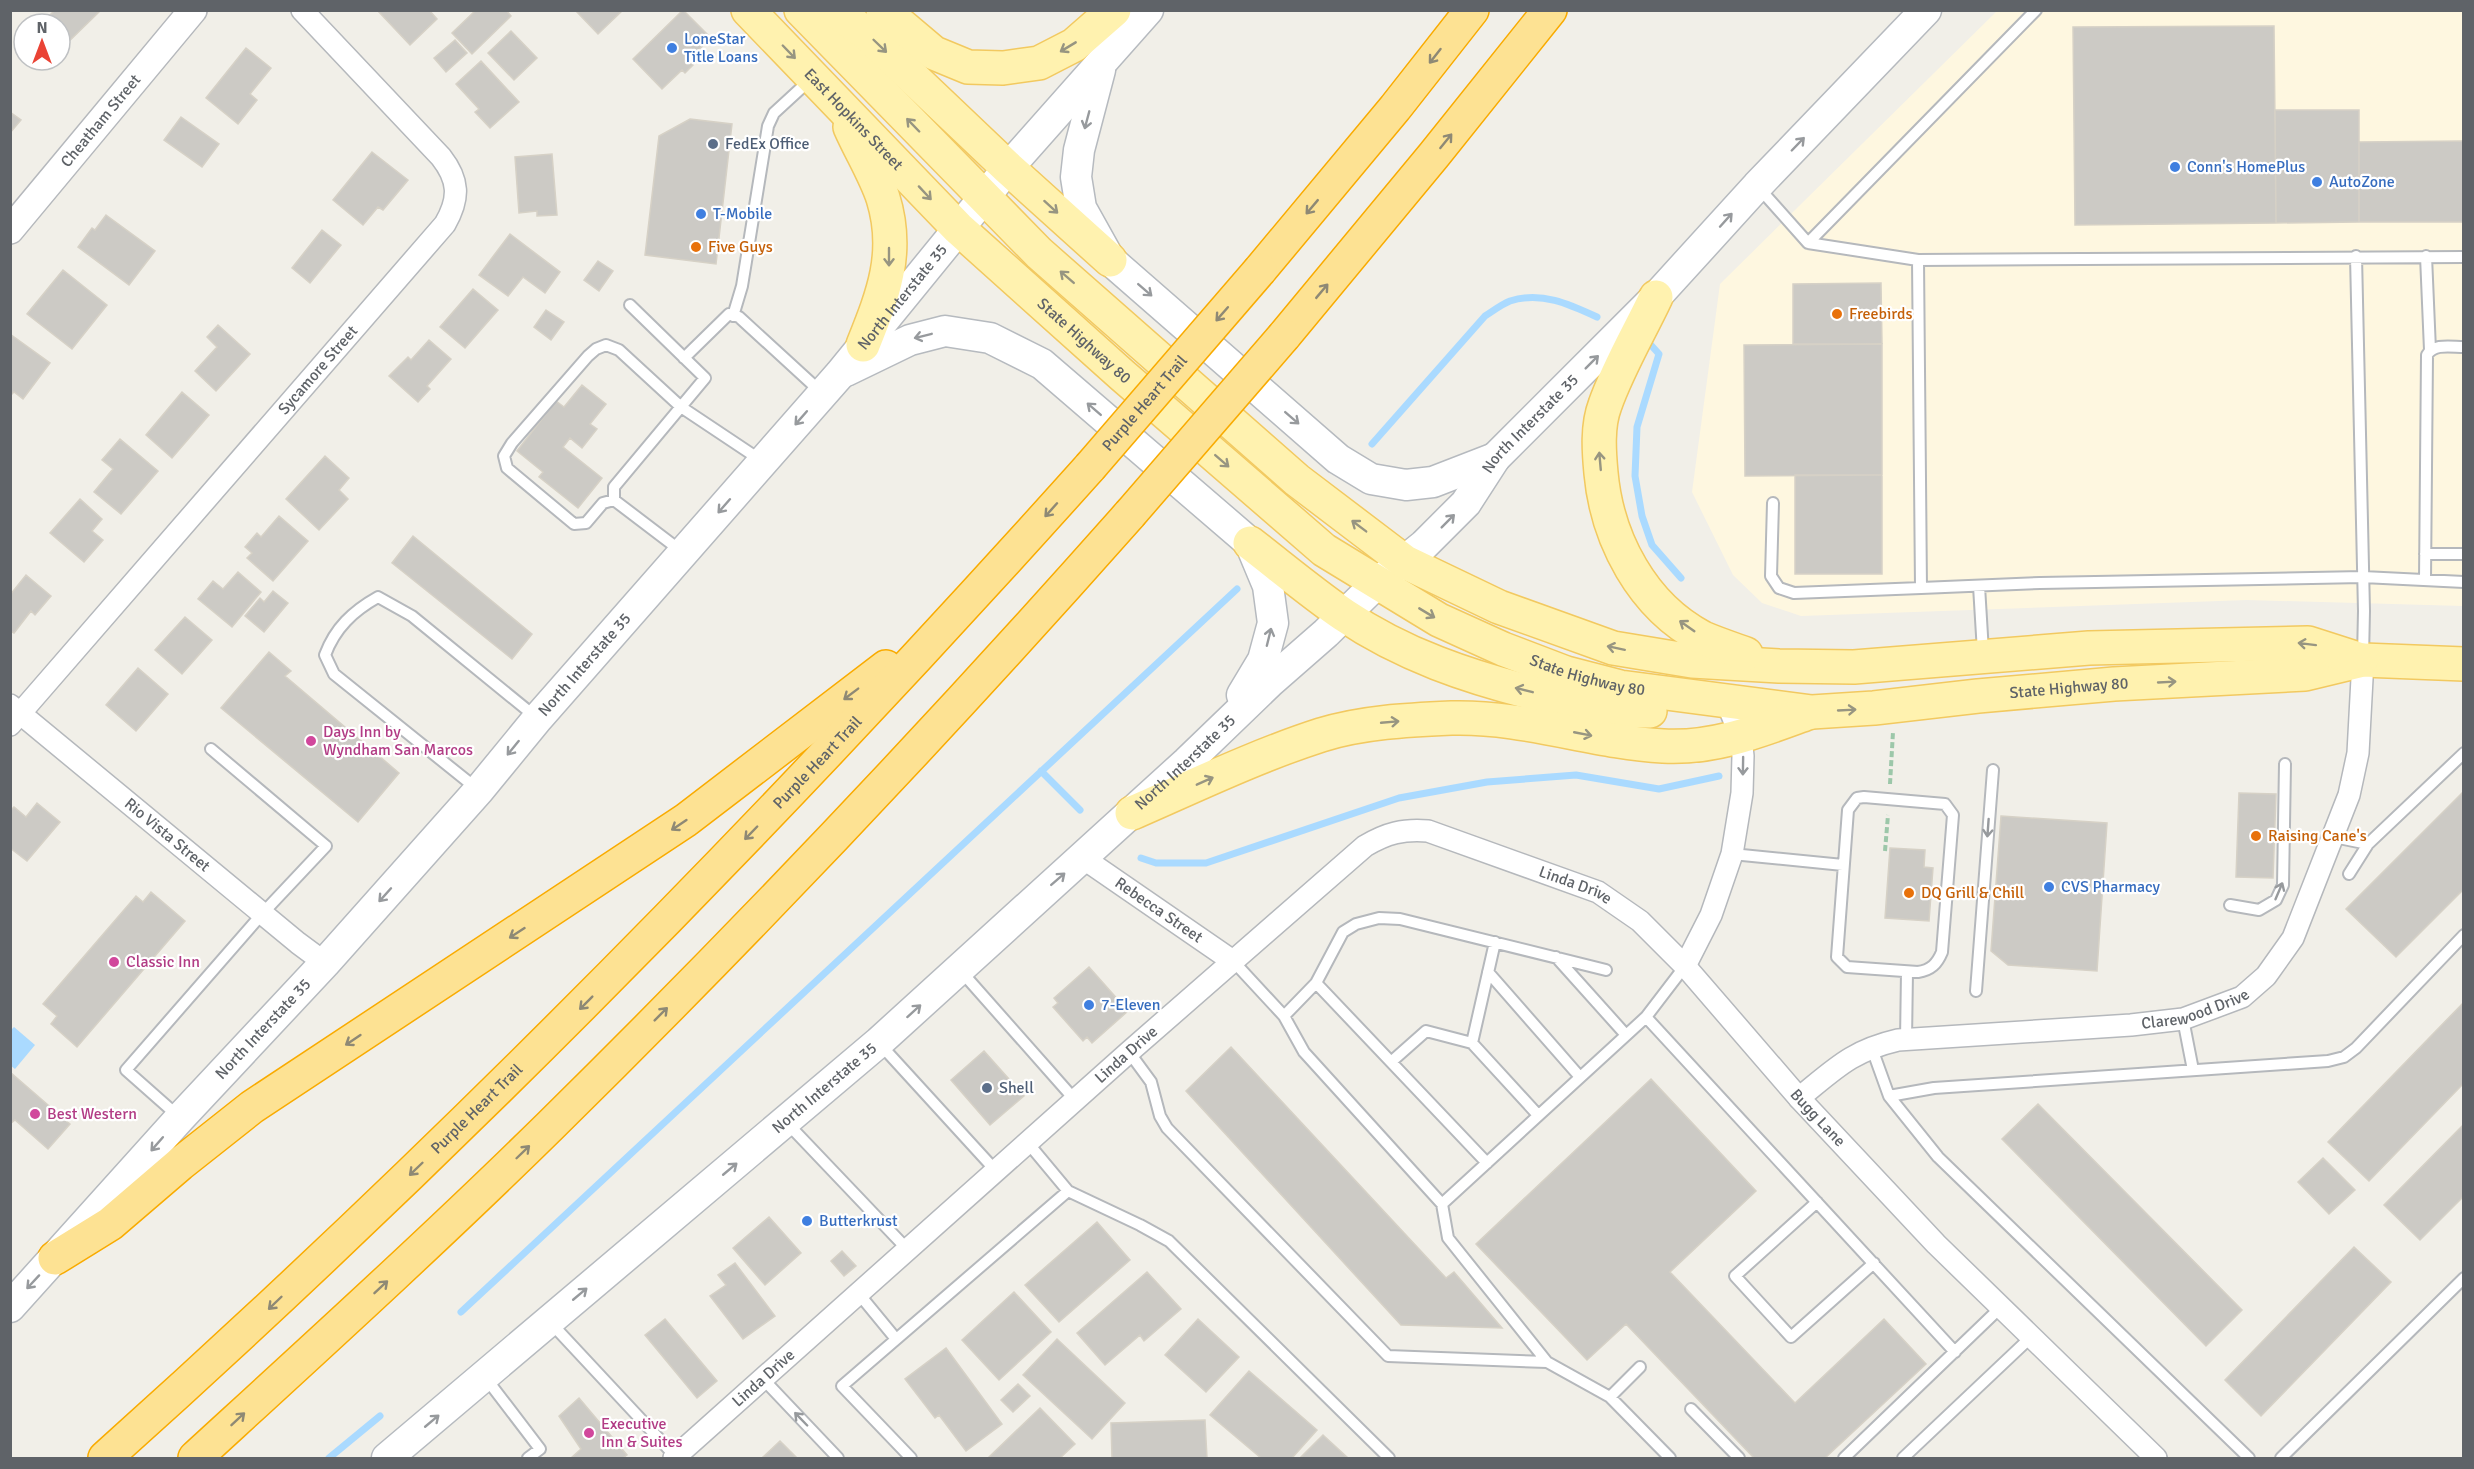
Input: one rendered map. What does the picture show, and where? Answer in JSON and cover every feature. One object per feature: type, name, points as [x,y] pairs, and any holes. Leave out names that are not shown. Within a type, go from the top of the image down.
[{"type":"highway","name":"Purple Heart Trail","points":[[105,1458],[237,1338],[497,1092],[611,979],[964,608],[1260,270],[1395,108],[1472,10]]},
{"type":"highway","points":[[195,1458],[550,1126],[933,733],[1130,514],[1284,336],[1550,10]]},
{"type":"highway","points":[[55,1258],[110,1224],[252,1107],[686,820],[964,608]]},
{"type":"main road","name":"East Hopkins Street","points":[[748,10],[958,228]]},
{"type":"main road","points":[[801,10],[984,197]]},
{"type":"main road","points":[[834,10],[867,34],[1008,168],[1338,459],[1371,479],[1406,485],[1433,482],[1495,458]]},
{"type":"main road","points":[[883,10],[934,53],[968,67],[1003,68],[1039,63],[1074,45],[1114,10]]},
{"type":"main road","name":"North Interstate 35","points":[[10,1306],[180,1118],[325,963],[479,790],[538,718],[831,384],[1008,168],[1148,10]]},
{"type":"main road","name":"North Interstate 35","points":[[387,1458],[879,1042],[1132,813],[1224,725],[1345,616],[1377,583],[1405,562],[1466,503],[1495,458],[1656,297],[1757,186],[1926,10]]},
{"type":"main road","points":[[1102,64],[1079,150],[1076,177],[1081,208],[1110,260]]},
{"type":"main road","points":[[839,103],[882,198],[888,228],[890,263],[884,291],[863,345]]},
{"type":"main road","name":"State Highway 80","points":[[984,197],[1039,253],[1297,480],[1405,562],[1499,607],[1613,648],[1692,660],[1779,666],[1854,667],[2089,648],[2308,643],[2363,660],[2463,664]]},
{"type":"main road","name":"State Highway 80","points":[[958,228],[1122,375],[1324,550],[1439,620],[1503,649],[1566,673],[1620,687],[1812,712],[2114,684],[2305,674],[2363,660]]},
{"type":"main road","points":[[1656,297],[1604,407],[1599,447],[1604,502],[1620,549],[1637,579],[1666,611],[1702,637],[1779,666]]},
{"type":"main road","points":[[831,384],[910,340],[945,331],[990,338],[1042,364],[1250,543],[1345,616],[1390,642],[1426,659],[1476,678],[1551,697],[1605,707],[1646,711],[1686,708],[1757,691],[1791,686],[1888,681],[2045,666],[2089,648]]},
{"type":"main road","points":[[1224,725],[1263,660],[1273,623],[1268,586],[1250,543]]},
{"type":"main road","points":[[1132,813],[1260,757],[1323,735],[1377,723],[1454,718],[1497,720],[1629,743],[1665,746],[1741,738],[1812,712]]},
{"type":"street","name":"Cheatham Street","points":[[10,230],[193,10]]},
{"type":"street","name":"Sycamore Street","points":[[14,714],[445,224],[454,209],[456,192],[452,171],[302,10]]},
{"type":"street","name":"Clarewood Drive","points":[[1799,1098],[1850,1056],[1871,1046],[1906,1040],[2131,1025],[2183,1019],[2242,997],[2266,976],[2293,938],[2334,837],[2349,795],[2358,753],[2363,660]]},
{"type":"street","points":[[1685,966],[1711,915],[1732,854],[1743,773],[1741,738],[1726,700]]},
{"type":"street","name":"Rio Vista Street","points":[[14,714],[325,963]]},
{"type":"street","name":"Linda Drive","points":[[675,1458],[1129,1052],[1365,846],[1383,835],[1406,829],[1428,831],[1598,892],[1640,921],[1685,966]]},
{"type":"street","name":"Rebecca Street","points":[[1083,858],[1234,962]]},
{"type":"street","name":"Bugg Lane","points":[[1685,966],[1799,1098],[1936,1244],[2146,1455]]},
{"type":"lane","points":[[1808,243],[2036,10]]},
{"type":"lane","points":[[733,316],[742,286],[768,126],[774,113],[813,77]]},
{"type":"lane","points":[[1757,186],[1808,243],[1918,260],[2463,256]]},
{"type":"lane","points":[[2356,256],[2363,660]]},
{"type":"lane","points":[[2425,580],[2427,363],[2430,350],[2426,256]]},
{"type":"lane","points":[[1918,260],[1921,588]]},
{"type":"lane","points":[[614,500],[614,487],[705,378],[630,305]]},
{"type":"lane","points":[[684,358],[729,314],[739,317],[831,384]]},
{"type":"lane","points":[[614,500],[603,503],[586,523],[574,525],[507,468],[504,456],[512,443],[588,356],[596,349],[606,345],[619,350],[681,407],[762,462]]},
{"type":"lane","points":[[2430,350],[2437,347],[2463,347]]},
{"type":"lane","points":[[614,500],[683,553]]},
{"type":"lane","points":[[1773,503],[1771,576],[1779,588],[1794,592],[2363,577],[2463,582]]},
{"type":"lane","points":[[2425,554],[2463,554]]},
{"type":"lane","points":[[1979,586],[1983,655]]},
{"type":"lane","points":[[479,790],[334,674],[325,655],[331,639],[355,611],[378,597],[412,616],[538,718]]},
{"type":"lane","points":[[180,1118],[126,1070],[262,914],[326,846],[211,749]]},
{"type":"lane","points":[[2349,874],[2368,844],[2463,753]]},
{"type":"lane","points":[[2230,905],[2259,910],[2276,900],[2283,885],[2285,764]]},
{"type":"lane","points":[[1976,991],[1993,770]]},
{"type":"lane","points":[[1857,798],[1945,804],[1953,816],[1942,952],[1933,967],[1918,972],[1847,967],[1837,957],[1843,865],[1848,810],[1857,798]]},
{"type":"lane","points":[[2334,837],[2368,844]]},
{"type":"lane","points":[[1732,854],[1843,865]]},
{"type":"lane","points":[[1284,1016],[1316,983],[1344,932],[1356,924],[1378,918],[1400,919],[1606,970]]},
{"type":"lane","points":[[1889,1096],[1934,1088],[2344,1057],[2356,1048],[2463,935]]},
{"type":"lane","points":[[1472,1043],[1495,942]]},
{"type":"lane","points":[[1556,957],[1626,1035]]},
{"type":"lane","points":[[1234,962],[1284,1016],[1304,1052],[1442,1204],[1448,1238],[1547,1362],[1610,1397],[1670,1458]]},
{"type":"lane","points":[[1442,1204],[1646,1017],[1685,966]]},
{"type":"lane","points":[[960,969],[1075,1100]]},
{"type":"lane","points":[[1488,972],[1580,1077]]},
{"type":"lane","points":[[1906,1040],[1907,972]]},
{"type":"lane","points":[[1316,983],[1487,1162]]},
{"type":"lane","points":[[1646,1017],[1955,1352]]},
{"type":"lane","points":[[2183,1019],[2193,1070]]},
{"type":"lane","points":[[1391,1062],[1426,1031],[1472,1043],[1539,1115]]},
{"type":"lane","points":[[879,1042],[996,1171]]},
{"type":"lane","points":[[1871,1046],[1889,1096],[1938,1157],[2249,1458]]},
{"type":"lane","points":[[1129,1052],[1151,1082],[1160,1116],[1167,1128],[1388,1356],[1547,1362]]},
{"type":"lane","points":[[786,1122],[908,1250]]},
{"type":"lane","points":[[1028,1143],[1068,1191],[1169,1241],[1389,1458]]},
{"type":"lane","points":[[911,1458],[842,1386],[1068,1191]]},
{"type":"lane","points":[[1817,1202],[1735,1276],[1791,1337],[1874,1263]]},
{"type":"lane","points":[[2281,1458],[2463,1278]]},
{"type":"lane","points":[[859,1294],[896,1339]]},
{"type":"lane","points":[[1844,1458],[2000,1308]]},
{"type":"lane","points":[[549,1321],[675,1458]]},
{"type":"lane","points":[[1903,1458],[2030,1338]]},
{"type":"lane","points":[[1610,1397],[1640,1367]]},
{"type":"lane","points":[[484,1377],[540,1449],[528,1458]]},
{"type":"lane","points":[[764,1380],[838,1458]]},
{"type":"lane","points":[[1691,1410],[1739,1458]]},
{"type":"shaded area","points":[[1997,11],[2463,11],[2463,606],[2247,600],[1801,616],[1762,603],[1733,575],[1692,492],[1720,284]]},
{"type":"water","points":[[14,1027],[35,1045],[15,1069],[10,1065],[11,1030]]},
{"type":"building","points":[[55,10],[101,10],[72,38],[72,12],[53,12]]},
{"type":"building","points":[[377,10],[429,10],[437,19],[410,45]]},
{"type":"building","points":[[476,10],[506,10],[511,16],[472,54],[452,33]]},
{"type":"building","points":[[575,10],[623,10],[598,34]]},
{"type":"building","name":"LoneStar Title Loans","points":[[683,10],[711,38],[688,60],[693,65],[685,73],[682,70],[662,89],[633,59]]},
{"type":"building","name":"Conn's HomePlus","points":[[2274,26],[2276,223],[2075,225],[2073,27]]},
{"type":"building","points":[[511,31],[537,58],[514,80],[488,53]]},
{"type":"building","points":[[455,40],[467,53],[446,72],[434,58]]},
{"type":"building","points":[[246,48],[271,68],[250,94],[257,100],[238,124],[206,98]]},
{"type":"building","points":[[481,61],[519,102],[490,128],[475,112],[479,109],[456,84]]},
{"type":"building","name":"AutoZone","points":[[2275,110],[2359,110],[2359,222],[2276,223]]},
{"type":"building","points":[[10,112],[21,120],[10,133]]},
{"type":"building","points":[[181,117],[219,144],[202,167],[164,140]]},
{"type":"building","points":[[690,119],[732,124],[716,264],[645,255],[659,136]]},
{"type":"building","points":[[2464,141],[2464,222],[2359,222],[2359,142]]},
{"type":"building","points":[[372,152],[408,180],[383,210],[378,207],[363,225],[333,200]]},
{"type":"building","points":[[552,154],[557,215],[537,216],[537,211],[519,213],[515,157]]},
{"type":"building","points":[[106,215],[155,251],[129,285],[78,247],[92,228],[95,230]]},
{"type":"building","points":[[322,230],[341,245],[310,283],[292,268]]},
{"type":"building","points":[[510,234],[560,272],[545,293],[523,277],[508,296],[479,275]]},
{"type":"building","points":[[598,261],[613,271],[599,291],[584,280]]},
{"type":"building","points":[[63,270],[107,305],[72,349],[27,314]]},
{"type":"building","name":"Freebirds","points":[[1881,283],[1882,344],[1793,344],[1793,284]]},
{"type":"building","points":[[473,289],[498,310],[465,348],[440,327]]},
{"type":"building","points":[[546,310],[564,322],[551,340],[534,327]]},
{"type":"building","points":[[218,325],[250,354],[216,391],[195,371],[217,347],[207,337]]},
{"type":"building","points":[[10,334],[50,363],[23,399],[14,392],[10,396]]},
{"type":"building","points":[[429,340],[451,359],[427,386],[430,389],[418,402],[389,376],[408,357],[411,360]]},
{"type":"building","points":[[1882,344],[1882,475],[1745,476],[1744,345]]},
{"type":"building","points":[[582,385],[606,404],[590,424],[597,429],[582,448],[570,438],[563,447],[602,478],[578,508],[539,477],[543,472],[517,451],[556,401],[564,407]]},
{"type":"building","points":[[182,392],[209,415],[172,458],[146,435]]},
{"type":"building","points":[[120,439],[158,471],[121,514],[94,492],[113,469],[102,460]]},
{"type":"building","points":[[325,456],[349,478],[339,490],[348,499],[319,530],[286,499]]},
{"type":"building","points":[[1795,475],[1882,475],[1882,574],[1795,574]]},
{"type":"building","points":[[80,499],[102,519],[92,531],[103,540],[84,562],[50,533]]},
{"type":"building","points":[[279,516],[308,541],[273,581],[247,558],[252,553],[245,547],[257,533],[261,537]]},
{"type":"building","points":[[413,536],[532,634],[512,659],[392,563]]},
{"type":"building","points":[[238,572],[261,592],[232,627],[198,599],[213,581],[223,589]]},
{"type":"building","points":[[26,575],[51,596],[35,615],[31,611],[14,633],[10,631],[10,595]]},
{"type":"building","points":[[273,591],[288,603],[264,632],[245,616],[260,598],[264,602]]},
{"type":"building","points":[[185,617],[212,640],[182,674],[155,650]]},
{"type":"building","name":"Days Inn by Wyndham San Marcos","points":[[269,652],[291,671],[285,676],[399,773],[358,822],[221,708]]},
{"type":"building","points":[[138,668],[168,694],[136,731],[106,705]]},
{"type":"building","points":[[2464,791],[2464,889],[2396,957],[2346,909]]},
{"type":"building","name":"Raising Cane's","points":[[2239,793],[2276,794],[2273,878],[2236,877]]},
{"type":"building","points":[[37,803],[60,822],[27,861],[10,848],[10,811],[14,807],[26,817]]},
{"type":"building","name":"CVS Pharmacy","points":[[2001,816],[2107,823],[2097,971],[2008,965],[1991,951]]},
{"type":"building","name":"DQ Grill & Chill","points":[[1890,848],[1925,850],[1924,867],[1933,868],[1929,921],[1885,918]]},
{"type":"building","name":"Classic Inn","points":[[151,892],[185,921],[77,1047],[51,1024],[57,1016],[43,1004],[136,896],[143,902]]},
{"type":"building","name":"7-Eleven","points":[[1089,967],[1128,1011],[1092,1043],[1087,1037],[1083,1041],[1053,1007],[1058,1003],[1054,998]]},
{"type":"building","points":[[2464,1002],[2464,1083],[2369,1181],[2328,1142]]},
{"type":"building","points":[[1231,1047],[1446,1278],[1454,1272],[1502,1328],[1401,1325],[1186,1091]]},
{"type":"building","name":"Shell","points":[[984,1051],[1024,1096],[990,1125],[951,1080]]},
{"type":"building","name":"Best Western","points":[[10,1072],[70,1124],[48,1149],[15,1120],[10,1124]]},
{"type":"building","points":[[1651,1079],[1756,1191],[1670,1272],[1795,1403],[1884,1319],[1926,1364],[1825,1458],[1754,1458],[1626,1324],[1587,1360],[1476,1244]]},
{"type":"building","points":[[2038,1104],[2242,1310],[2206,1346],[2002,1139]]},
{"type":"building","points":[[2464,1124],[2464,1196],[2420,1240],[2384,1205]]},
{"type":"building","points":[[2323,1158],[2355,1190],[2329,1214],[2298,1182]]},
{"type":"building","points":[[769,1217],[801,1253],[765,1285],[733,1248]]},
{"type":"building","points":[[1097,1222],[1130,1260],[1059,1322],[1025,1285]]},
{"type":"building","points":[[2354,1247],[2391,1282],[2261,1416],[2225,1380]]},
{"type":"building","points":[[842,1251],[856,1266],[844,1276],[831,1261]]},
{"type":"building","points":[[735,1263],[775,1316],[743,1339],[710,1296],[726,1285],[718,1275]]},
{"type":"building","points":[[1147,1272],[1181,1309],[1144,1341],[1140,1335],[1105,1365],[1077,1333]]},
{"type":"building","points":[[1014,1292],[1051,1332],[999,1380],[962,1340]]},
{"type":"building","points":[[665,1319],[717,1381],[697,1398],[645,1335]]},
{"type":"building","points":[[1198,1319],[1239,1357],[1206,1392],[1165,1355]]},
{"type":"building","points":[[1057,1339],[1125,1403],[1092,1439],[1023,1375]]},
{"type":"building","points":[[946,1348],[1002,1424],[966,1451],[939,1415],[935,1418],[905,1379]]},
{"type":"building","points":[[1249,1371],[1317,1430],[1292,1458],[1261,1458],[1210,1415]]},
{"type":"building","points":[[1018,1384],[1030,1396],[1013,1412],[1001,1400]]},
{"type":"building","name":"Executive Inn & Suites","points":[[579,1398],[627,1455],[623,1458],[571,1458],[581,1449],[559,1416]]},
{"type":"building","points":[[1040,1408],[1075,1444],[1060,1458],[988,1458]]},
{"type":"building","points":[[1205,1420],[1207,1458],[1112,1458],[1111,1423]]},
{"type":"building","points":[[1323,1435],[1348,1458],[1300,1458]]},
{"type":"building","points":[[780,1441],[797,1458],[762,1458]]},
{"type":"waterway","points":[[1372,444],[1485,316],[1504,304],[1521,298],[1544,298],[1555,300],[1597,317]]},
{"type":"waterway","points":[[1650,344],[1659,354],[1637,427],[1635,476],[1642,516],[1652,545],[1681,578]]},
{"type":"waterway","points":[[461,1312],[1237,589]]},
{"type":"waterway","points":[[1041,771],[1080,810]]},
{"type":"waterway","points":[[1141,858],[1156,863],[1206,863],[1399,798],[1487,782],[1576,775],[1659,789],[1719,776]]},
{"type":"waterway","points":[[329,1458],[380,1416]]},
{"type":"place","name":"LoneStar Title Loans","points":[[672,48]]},
{"type":"place","name":"FedEx Office","points":[[713,144]]},
{"type":"place","name":"Conn's HomePlus","points":[[2175,167]]},
{"type":"place","name":"AutoZone","points":[[2317,182]]},
{"type":"place","name":"T-Mobile","points":[[701,214]]},
{"type":"place","name":"Five Guys","points":[[696,247]]},
{"type":"place","name":"Freebirds","points":[[1837,314]]},
{"type":"place","name":"Days Inn by Wyndham San Marcos","points":[[311,741]]},
{"type":"place","name":"Raising Cane's","points":[[2256,836]]},
{"type":"place","name":"CVS Pharmacy","points":[[2049,887]]},
{"type":"place","name":"DQ Grill & Chill","points":[[1909,893]]},
{"type":"place","name":"Classic Inn","points":[[114,962]]},
{"type":"place","name":"7-Eleven","points":[[1089,1005]]},
{"type":"place","name":"Shell","points":[[987,1088]]},
{"type":"place","name":"Best Western","points":[[35,1114]]},
{"type":"place","name":"Butterkrust","points":[[807,1221]]},
{"type":"place","name":"Executive Inn & Suites","points":[[589,1433]]}]
